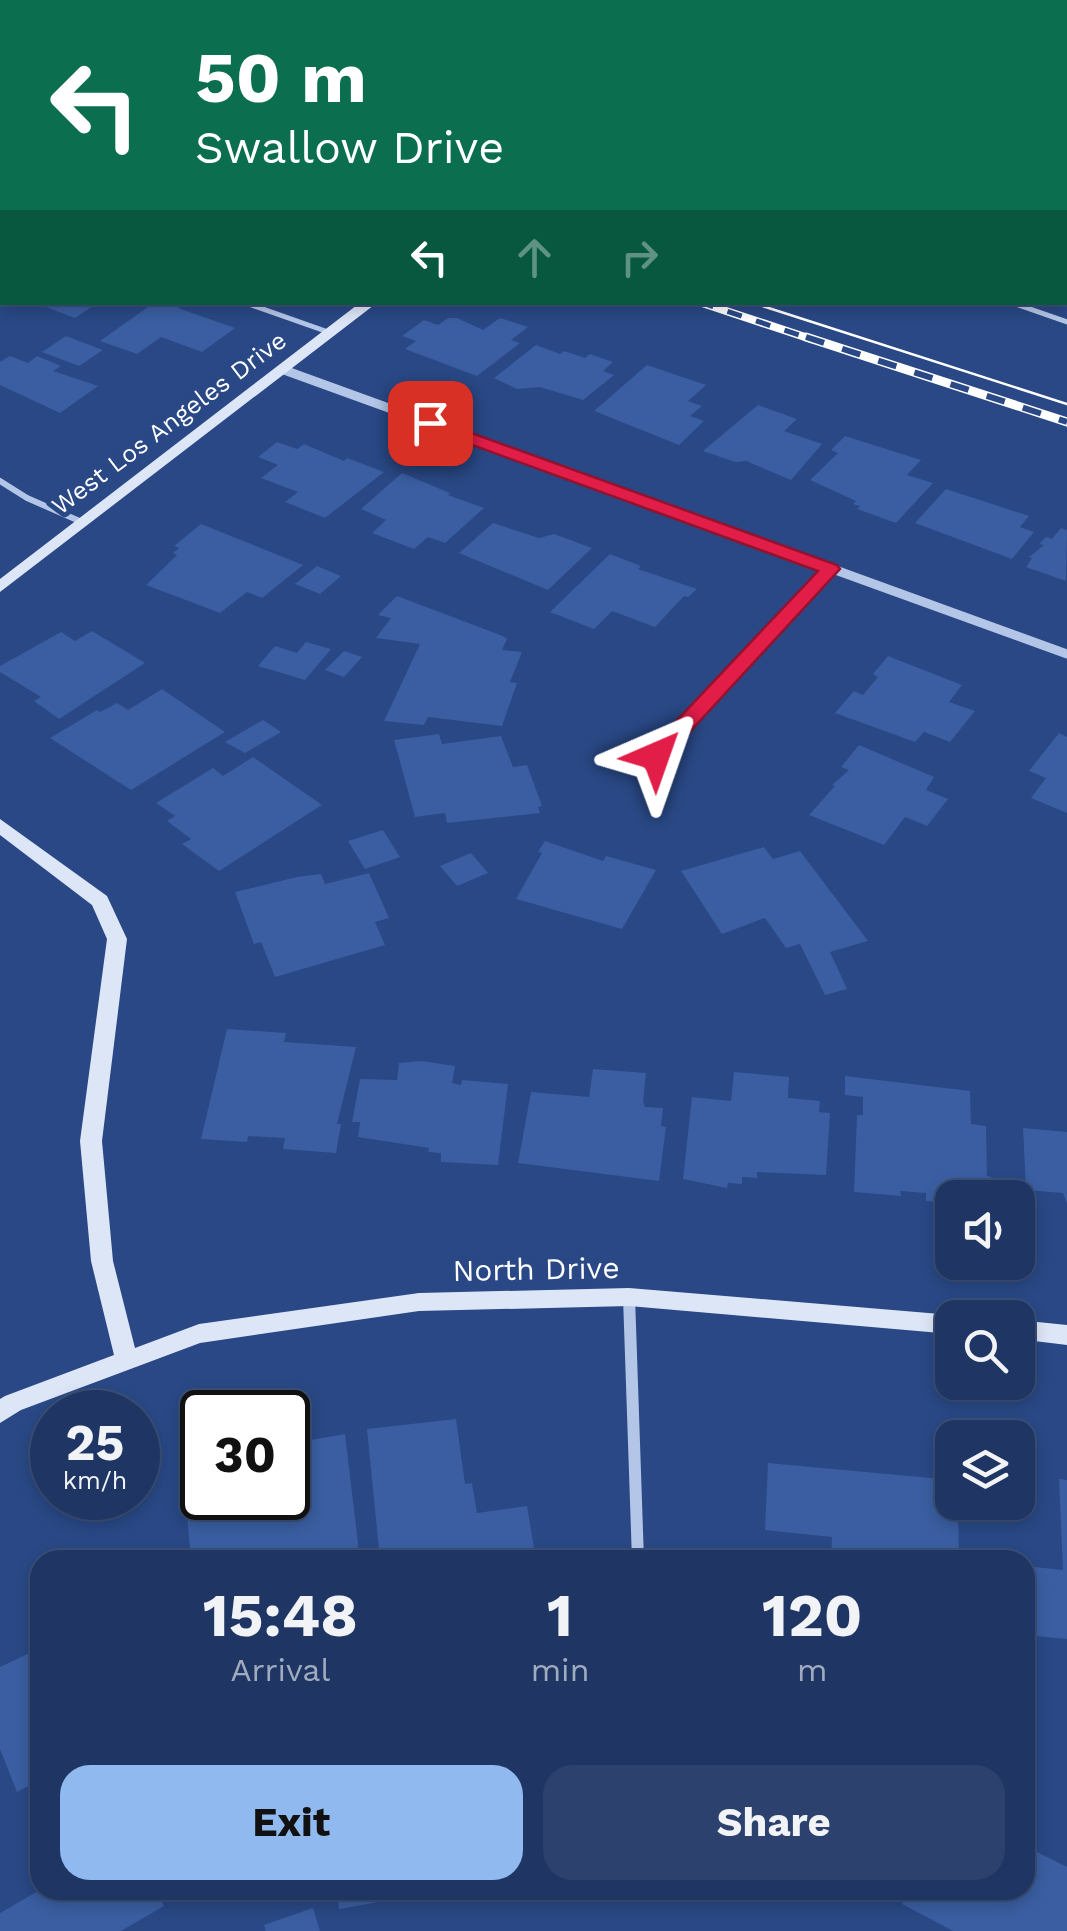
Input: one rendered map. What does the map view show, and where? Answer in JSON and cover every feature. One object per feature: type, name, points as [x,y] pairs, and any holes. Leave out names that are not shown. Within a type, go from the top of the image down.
[{"type":"street","name":"West Los Angeles Drive","points":[[0,587],[368,305]]},
{"type":"street","points":[[284,370],[1067,654]]},
{"type":"street","points":[[656,756],[831,569]]},
{"type":"street","points":[[0,825],[100,902],[116,940],[91,1141],[102,1261],[127,1360],[0,1413]]},
{"type":"street","points":[[629,1296],[638,1550]]},
{"type":"street","name":"North Drive","points":[[127,1360],[199,1334],[419,1302],[629,1296],[935,1323]]},
{"type":"street","points":[[1035,1331],[1067,1334]]},
{"type":"lane","points":[[252,305],[331,333]]},
{"type":"lane","points":[[1019,305],[1067,322]]},
{"type":"lane","points":[[0,481],[27,498],[84,523]]},
{"type":"building","points":[[41,305],[94,305],[75,318]]},
{"type":"building","points":[[151,305],[182,305],[178,308],[235,328],[202,352],[161,337],[137,354],[100,341]]},
{"type":"building","points":[[448,318],[483,330],[500,318],[528,327],[511,340],[520,343],[477,376],[405,349],[416,341],[402,336],[424,320],[438,325]]},
{"type":"building","points":[[66,336],[103,350],[79,366],[42,352]]},
{"type":"building","points":[[536,345],[560,354],[564,351],[585,358],[590,354],[613,362],[603,371],[614,375],[583,400],[540,387],[517,389],[494,378]]},
{"type":"building","points":[[10,356],[28,363],[37,356],[61,366],[53,371],[98,386],[60,413],[0,385],[0,362]]},
{"type":"building","points":[[647,365],[706,385],[688,401],[702,406],[690,416],[704,421],[679,445],[594,411]]},
{"type":"building","points":[[758,405],[797,419],[784,431],[822,444],[791,480],[746,461],[735,462],[703,451]]},
{"type":"building","points":[[845,436],[921,460],[907,475],[933,483],[896,523],[857,509],[860,506],[853,504],[856,501],[810,480],[838,453],[831,450]]},
{"type":"building","points":[[277,442],[297,449],[304,444],[384,472],[325,518],[285,502],[298,492],[261,478],[278,465],[258,457]]},
{"type":"building","points":[[402,473],[484,508],[445,543],[428,537],[414,549],[372,533],[386,520],[361,509]]},
{"type":"building","points":[[946,489],[1029,516],[1020,527],[1034,532],[1012,559],[915,523]]},
{"type":"building","points":[[493,523],[539,538],[554,534],[592,548],[548,590],[459,553]]},
{"type":"building","points":[[201,524],[303,565],[262,598],[247,592],[220,613],[146,585],[177,555],[173,553],[179,548],[174,546]]},
{"type":"building","points":[[1061,528],[1067,530],[1066,581],[1026,567],[1032,558],[1029,557],[1044,545],[1039,544],[1046,537],[1052,539]]},
{"type":"building","points":[[610,554],[641,566],[638,569],[697,589],[684,596],[655,627],[612,611],[594,629],[550,612]]},
{"type":"building","points":[[317,566],[341,576],[320,594],[295,584]]},
{"type":"building","points":[[397,596],[503,636],[507,639],[502,650],[522,652],[510,682],[517,683],[502,726],[428,717],[424,725],[384,721],[420,644],[376,638],[391,618],[378,615]]},
{"type":"building","points":[[92,631],[145,663],[59,719],[34,701],[41,697],[0,672],[0,666],[61,632],[75,641]]},
{"type":"building","points":[[306,642],[331,649],[305,680],[258,666],[275,646],[297,653]]},
{"type":"building","points":[[344,651],[362,657],[344,677],[325,670]]},
{"type":"building","points":[[888,656],[962,685],[949,702],[975,711],[950,742],[924,732],[915,742],[835,713],[854,691],[863,695]]},
{"type":"building","points":[[162,689],[225,732],[131,790],[50,738],[97,710],[117,703],[128,710]]},
{"type":"building","points":[[263,720],[281,732],[245,753],[225,742]]},
{"type":"building","points":[[1059,733],[1067,737],[1067,813],[1031,798],[1046,778],[1029,771]]},
{"type":"building","points":[[439,734],[442,744],[501,736],[513,767],[527,765],[542,806],[538,807],[540,813],[447,823],[445,813],[415,817],[394,740]]},
{"type":"building","points":[[859,745],[934,777],[926,790],[948,799],[927,826],[905,817],[884,845],[809,815],[849,770],[841,767]]},
{"type":"building","points":[[253,757],[322,805],[219,871],[182,844],[191,839],[167,821],[175,816],[156,803],[213,768],[223,776]]},
{"type":"building","points":[[383,830],[400,857],[365,869],[348,841]]},
{"type":"building","points":[[545,841],[603,861],[606,856],[656,870],[622,929],[516,899]]},
{"type":"building","points":[[764,847],[773,859],[800,851],[868,941],[830,952],[847,989],[825,995],[800,944],[786,948],[765,918],[722,934],[681,871]]},
{"type":"building","points":[[471,853],[488,873],[457,886],[440,866]]},
{"type":"building","points":[[369,873],[389,918],[375,922],[385,945],[275,977],[261,942],[254,944],[235,892],[297,877],[321,874],[325,884]]},
{"type":"building","points":[[227,1029],[286,1033],[284,1042],[356,1047],[337,1124],[341,1124],[336,1153],[283,1149],[285,1138],[248,1136],[247,1142],[201,1139]]},
{"type":"building","points":[[421,1061],[455,1066],[452,1083],[461,1085],[462,1080],[508,1084],[498,1165],[441,1162],[441,1153],[428,1152],[429,1148],[358,1137],[360,1122],[352,1122],[360,1079],[397,1080],[399,1063]]},
{"type":"building","points":[[593,1069],[646,1073],[643,1102],[645,1107],[663,1108],[661,1126],[666,1127],[659,1181],[518,1163],[531,1092],[589,1097]]},
{"type":"building","points":[[734,1072],[789,1077],[788,1098],[820,1101],[819,1112],[830,1113],[826,1175],[757,1172],[757,1178],[742,1177],[742,1184],[728,1183],[727,1188],[683,1179],[692,1097],[731,1101]]},
{"type":"building","points":[[845,1076],[970,1091],[971,1124],[986,1126],[987,1176],[991,1180],[935,1180],[935,1202],[926,1201],[926,1193],[900,1191],[901,1196],[854,1192],[857,1115],[863,1115],[863,1097],[845,1095]]},
{"type":"building","points":[[1023,1128],[1067,1132],[1067,1204],[1063,1193],[1035,1191],[1035,1180],[1026,1180]]},
{"type":"building","points":[[456,1419],[465,1484],[472,1483],[477,1513],[527,1506],[534,1550],[379,1550],[367,1429]]},
{"type":"building","points":[[345,1434],[359,1550],[190,1550],[187,1520],[310,1520],[310,1440]]},
{"type":"building","points":[[768,1463],[935,1478],[935,1520],[958,1520],[959,1550],[831,1550],[832,1537],[765,1530]]},
{"type":"building","points":[[1059,1479],[1067,1480],[1067,1639],[1035,1636],[1035,1567],[1063,1570]]},
{"type":"building","points":[[30,1653],[30,1785],[17,1792],[0,1749],[0,1667]]},
{"type":"building","points":[[1035,1851],[1067,1867],[1067,1931],[953,1931],[902,1904],[904,1900],[1035,1900]]},
{"type":"building","points":[[30,1896],[30,1900],[161,1900],[164,1906],[121,1931],[0,1931],[0,1913]]},
{"type":"building","points":[[338,1900],[391,1900],[339,1909]]},
{"type":"building","points":[[313,1908],[320,1931],[266,1931],[264,1925]]},
{"type":"tram line","points":[[759,305],[1067,404]]},
{"type":"railway","points":[[708,305],[814,340]]},
{"type":"railway","points":[[806,337],[1067,422]]},
{"type":"route","points":[[430,423],[831,569],[656,756]]}]
